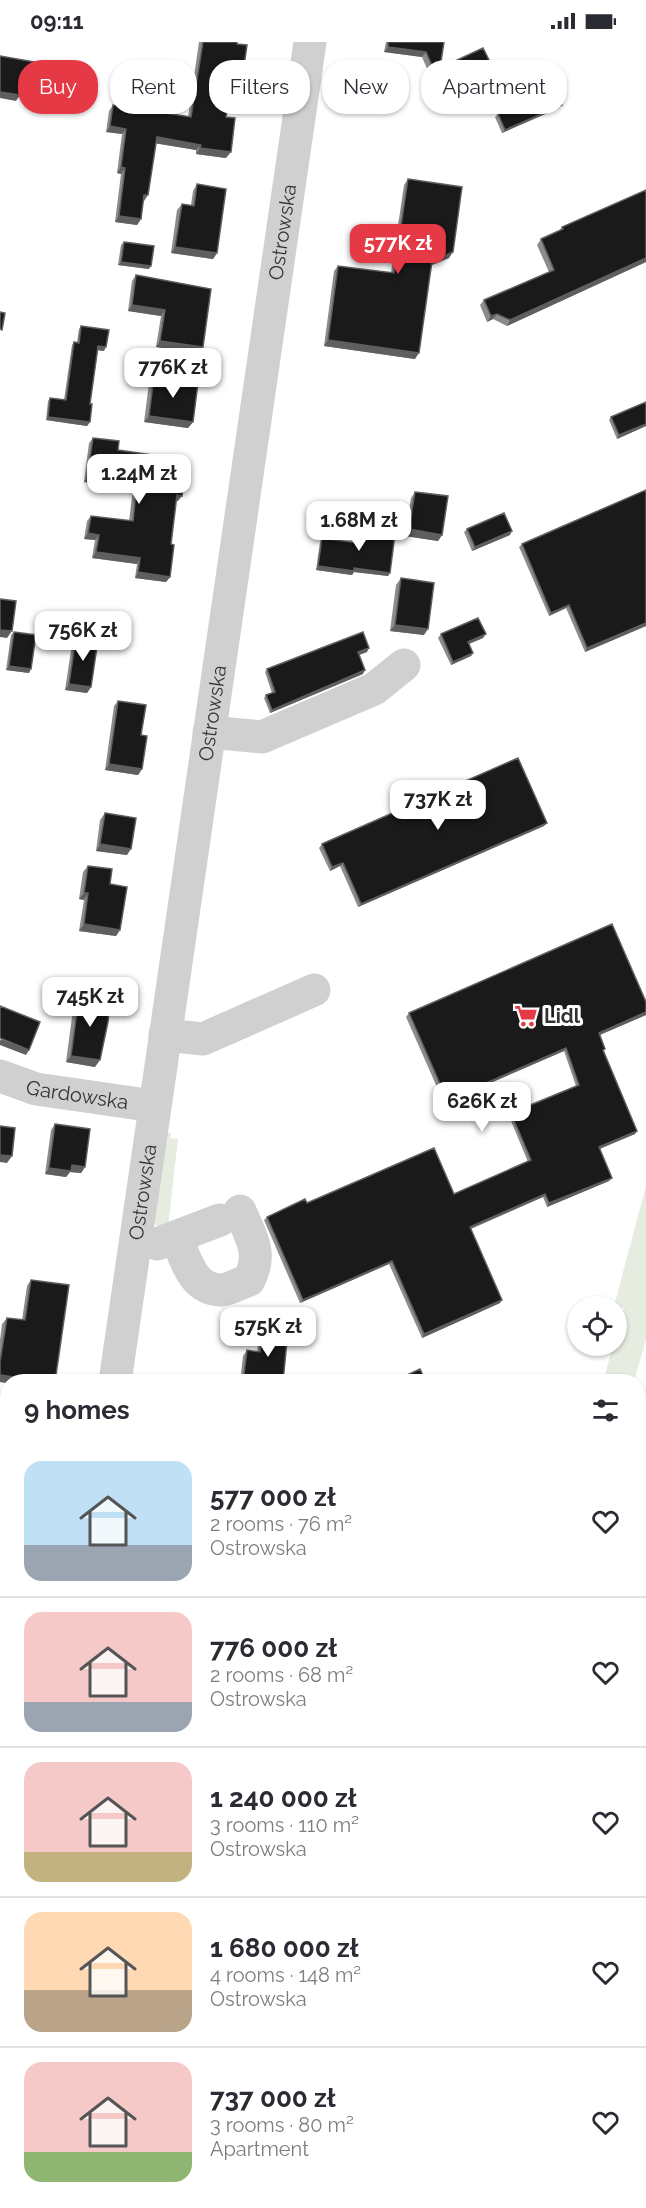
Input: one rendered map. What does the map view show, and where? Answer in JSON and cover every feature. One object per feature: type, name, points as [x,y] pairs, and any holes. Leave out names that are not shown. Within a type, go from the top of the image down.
[{"type":"street","name":"Ostrowska","points":[[116,1374],[310,42]]},
{"type":"street","points":[[209,732],[262,737],[374,689],[404,665]]},
{"type":"street","points":[[165,1035],[203,1039],[314,990]]},
{"type":"street","name":"Gardowska","points":[[0,1076],[36,1089],[154,1106]]},
{"type":"street","points":[[133,1254],[230,1215],[256,1253],[255,1267],[249,1280],[224,1290],[207,1287],[195,1279],[176,1237]]},
{"type":"shaded area","points":[[163,1132],[171,1133],[170,1138],[178,1139],[168,1227],[158,1228],[152,1217]]},
{"type":"shaded area","points":[[646,1186],[646,1340],[636,1374],[605,1374],[610,1356],[627,1356],[627,1296],[617,1296]]},
{"type":"building","points":[[203,42],[237,42],[237,44],[247,45],[245,60],[209,60],[209,114],[226,114],[226,117],[235,118],[231,152],[200,148],[201,145],[157,137],[148,195],[144,195],[141,219],[119,216],[125,168],[121,167],[126,129],[110,126],[112,114],[172,114],[191,117],[191,114],[197,114],[197,80]]},
{"type":"building","points":[[388,42],[444,42],[441,60],[429,60],[426,52],[388,47]]},
{"type":"building","points":[[483,48],[489,60],[457,60]]},
{"type":"building","points":[[0,56],[23,60],[18,60],[18,95],[0,92]]},
{"type":"building","points":[[498,114],[541,114],[505,130]]},
{"type":"building","points":[[408,179],[462,187],[453,252],[432,261],[419,353],[328,340],[338,266],[394,273]]},
{"type":"building","points":[[197,184],[226,189],[217,253],[175,247],[182,204],[194,206]]},
{"type":"building","points":[[646,190],[646,258],[510,320],[497,314],[491,316],[484,300],[554,270],[541,239],[563,229],[562,227]]},
{"type":"building","points":[[124,242],[154,246],[151,266],[121,262]]},
{"type":"building","points":[[136,275],[211,289],[203,347],[160,341],[165,310],[132,305]]},
{"type":"building","points":[[0,312],[5,313],[2,330],[0,329]]},
{"type":"building","points":[[81,326],[109,330],[106,347],[98,346],[90,404],[92,404],[90,422],[48,417],[50,398],[66,400],[74,342],[79,343]]},
{"type":"building","points":[[154,376],[198,383],[193,422],[149,416]]},
{"type":"building","points":[[646,402],[646,424],[619,435],[611,417]]},
{"type":"building","points":[[93,438],[119,441],[118,450],[187,460],[182,496],[177,495],[171,544],[174,545],[170,577],[138,572],[140,558],[96,552],[99,535],[88,533],[91,516],[133,521],[137,483],[87,477]]},
{"type":"building","points":[[646,490],[646,623],[587,648],[569,605],[551,613],[522,544]]},
{"type":"building","points":[[415,492],[448,496],[442,535],[409,529]]},
{"type":"building","points":[[504,513],[512,531],[475,547],[467,529]]},
{"type":"building","points":[[358,528],[395,534],[390,573],[318,566],[322,538],[356,543]]},
{"type":"building","points":[[401,578],[434,583],[428,629],[395,625]]},
{"type":"building","points":[[0,599],[16,601],[12,631],[0,630]]},
{"type":"building","points":[[478,618],[486,634],[468,642],[473,653],[453,662],[441,634]]},
{"type":"building","points":[[14,632],[36,635],[31,669],[9,666]]},
{"type":"building","points":[[363,632],[369,648],[358,652],[365,670],[272,710],[266,695],[275,692],[267,669]]},
{"type":"building","points":[[76,637],[98,640],[91,687],[69,684]]},
{"type":"building","points":[[118,701],[146,705],[141,735],[147,736],[142,769],[109,764]]},
{"type":"building","points":[[518,758],[547,823],[361,904],[343,863],[332,867],[322,844]]},
{"type":"building","points":[[105,813],[136,818],[131,849],[100,844]]},
{"type":"building","points":[[88,866],[112,869],[110,884],[127,887],[120,930],[84,924],[88,893],[84,893]]},
{"type":"building","points":[[612,924],[646,1002],[646,1012],[599,1033],[605,1049],[603,1050],[637,1131],[599,1147],[612,1178],[549,1203],[545,1194],[470,1227],[502,1300],[424,1334],[392,1261],[303,1300],[267,1217],[305,1199],[307,1203],[434,1148],[454,1194],[531,1160],[511,1113],[579,1085],[566,1048],[447,1100],[409,1013]]},
{"type":"building","points":[[79,996],[110,1002],[100,1060],[71,1056]]},
{"type":"building","points":[[0,1006],[40,1022],[29,1050],[0,1038]]},
{"type":"building","points":[[55,1124],[90,1129],[85,1167],[72,1165],[71,1171],[49,1168]]},
{"type":"building","points":[[0,1126],[15,1128],[12,1156],[0,1155]]},
{"type":"building","points":[[31,1280],[69,1285],[56,1374],[0,1374],[7,1318],[25,1320]]},
{"type":"building","points":[[264,1326],[288,1330],[284,1374],[244,1374],[247,1350],[260,1352]]},
{"type":"building","points":[[420,1369],[422,1374],[409,1374]]},
{"type":"place","name":"Lidl","points":[[526,1016]]}]
